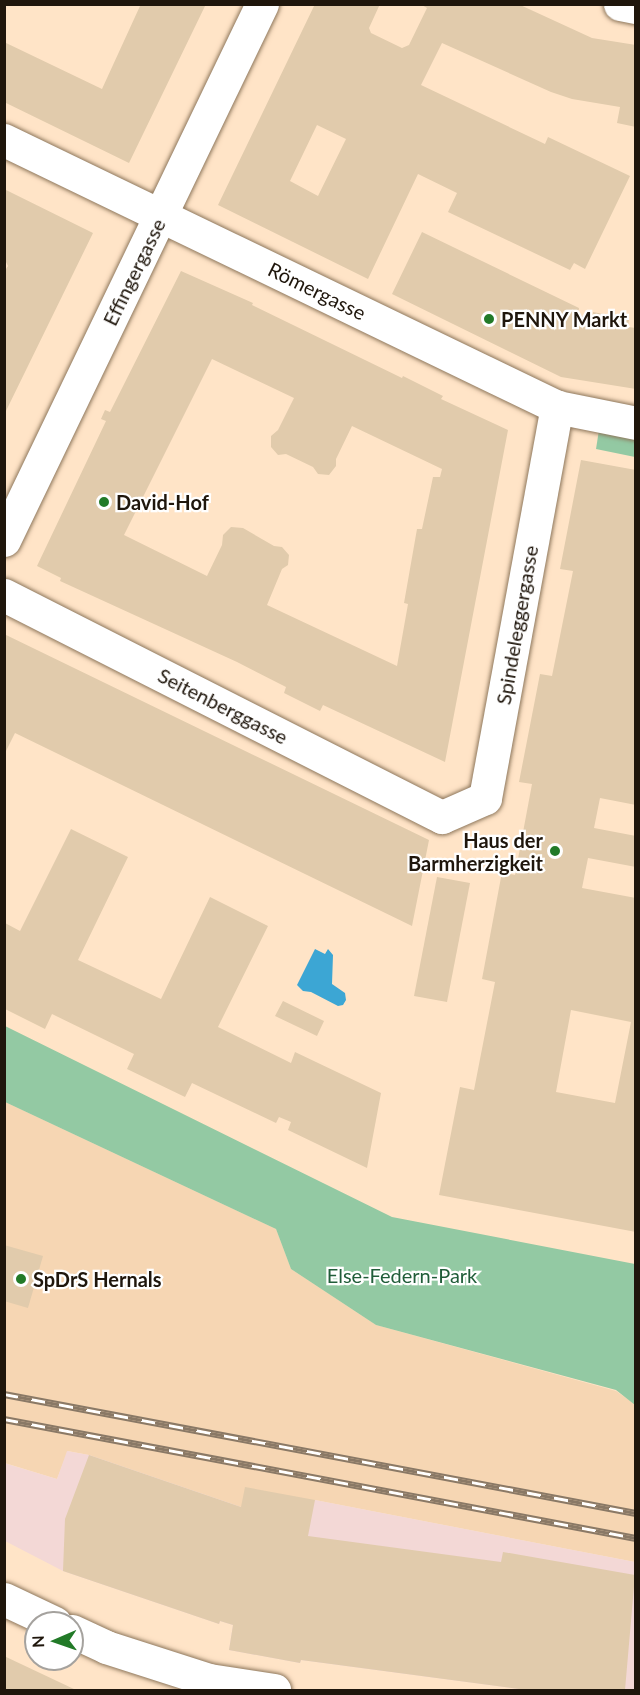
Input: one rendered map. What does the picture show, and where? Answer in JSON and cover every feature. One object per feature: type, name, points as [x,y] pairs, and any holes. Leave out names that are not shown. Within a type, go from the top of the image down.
[{"type":"street","name":"Effingergasse","points":[[4,540],[262,4]]},
{"type":"street","points":[[620,4],[636,8]]},
{"type":"street","name":"Römergasse","points":[[4,140],[557,407],[636,423]]},
{"type":"street","name":"Spindeleggergasse","points":[[442,817],[485,798],[557,407]]},
{"type":"street","name":"Seitenberggasse","points":[[4,595],[442,817]]},
{"type":"street","points":[[4,1599],[30,1611]]},
{"type":"street","points":[[84,1637],[106,1647],[209,1680],[274,1690]]},
{"type":"shaded area","points":[[5,1102],[276,1229],[291,1269],[376,1325],[616,1391],[635,1404],[635,1562],[315,1500],[241,1507],[89,1455],[68,1451],[57,1479],[5,1463]]},
{"type":"shaded area","points":[[67,1451],[89,1455],[241,1507],[315,1500],[635,1562],[635,1690],[526,1690],[301,1660],[300,1663],[229,1650],[233,1625],[220,1621],[219,1624],[63,1571],[5,1541],[4,1463],[57,1479]]},
{"type":"green space","points":[[599,430],[635,436],[635,457],[596,449]]},
{"type":"green space","name":"Else-Federn-Park","points":[[5,1026],[392,1217],[635,1264],[635,1405],[616,1390],[376,1325],[291,1269],[276,1229],[5,1102]]},
{"type":"water","points":[[315,949],[325,954],[328,949],[333,955],[332,984],[345,993],[346,1000],[343,1005],[338,1006],[311,992],[303,991],[297,985]]},
{"type":"building","points":[[137,4],[206,4],[129,163],[4,102],[4,42],[102,89],[140,6]]},
{"type":"building","points":[[315,4],[380,4],[369,28],[371,33],[402,48],[409,45],[427,8],[420,4],[518,4],[592,38],[636,45],[636,127],[617,123],[620,107],[572,99],[551,92],[442,43],[421,85],[545,144],[548,137],[630,176],[585,269],[574,263],[570,270],[448,212],[457,193],[418,174],[368,279],[218,205]],"holes":[[[317,125],[346,139],[318,196],[290,181]]]},
{"type":"building","points":[[4,189],[93,233],[4,415],[4,272],[8,266],[4,258]]},
{"type":"building","points":[[422,232],[579,308],[578,315],[592,318],[593,312],[629,319],[628,327],[636,328],[636,389],[561,377],[392,294]]},
{"type":"building","name":"David-Hof","points":[[181,271],[253,303],[252,305],[402,378],[403,376],[443,396],[441,399],[508,430],[445,762],[323,705],[320,711],[284,693],[286,687],[237,662],[60,581],[61,578],[37,566],[106,421],[101,419],[105,410],[110,412]],"holes":[[[212,359],[294,398],[278,430],[271,436],[271,447],[278,455],[286,454],[313,467],[318,474],[329,475],[336,466],[336,459],[352,426],[442,469],[440,477],[433,477],[422,529],[417,529],[404,603],[408,604],[397,666],[267,605],[282,569],[288,565],[289,555],[282,547],[274,546],[243,528],[231,527],[223,535],[222,545],[207,576],[124,535]]]},
{"type":"building","name":"Haus der Barmherzigkeit","points":[[581,460],[636,470],[636,805],[600,798],[594,828],[636,836],[636,867],[588,858],[582,888],[636,898],[636,1232],[439,1195],[460,1087],[474,1090],[495,982],[482,979],[502,872],[515,875],[532,784],[519,782],[540,674],[552,676],[573,571],[560,569]],"holes":[[[571,1010],[631,1022],[615,1103],[556,1092]]]},
{"type":"building","points":[[4,634],[429,840],[412,926],[15,733],[4,755]]},
{"type":"building","points":[[71,829],[128,857],[78,960],[161,999],[210,897],[268,926],[218,1027],[291,1063],[295,1052],[381,1093],[367,1168],[288,1130],[291,1122],[279,1117],[276,1123],[192,1083],[185,1097],[127,1069],[134,1054],[52,1014],[45,1029],[5,1009],[5,923],[20,931]]},
{"type":"building","points":[[437,877],[470,883],[447,1002],[414,996]]},
{"type":"building","points":[[283,1001],[324,1021],[317,1036],[275,1016]]},
{"type":"building","name":"SpDrS Hernals","points":[[4,1245],[43,1256],[28,1308],[4,1301]]},
{"type":"building","points":[[89,1455],[241,1507],[245,1487],[315,1500],[308,1536],[501,1562],[503,1552],[635,1575],[625,1690],[526,1690],[301,1660],[300,1663],[229,1650],[233,1625],[220,1621],[219,1624],[63,1571],[65,1519]]},
{"type":"building","points":[[4,1656],[24,1665],[24,1671],[36,1671],[76,1690],[4,1690]]},
{"type":"railway","points":[[4,1394],[636,1513]]},
{"type":"railway","points":[[4,1419],[636,1538]]},
{"type":"place","name":"PENNY Markt","points":[[489,319]]},
{"type":"place","name":"David-Hof","points":[[104,502]]},
{"type":"place","name":"Haus der Barmherzigkeit","points":[[555,851]]},
{"type":"place","name":"SpDrS Hernals","points":[[21,1279]]}]
